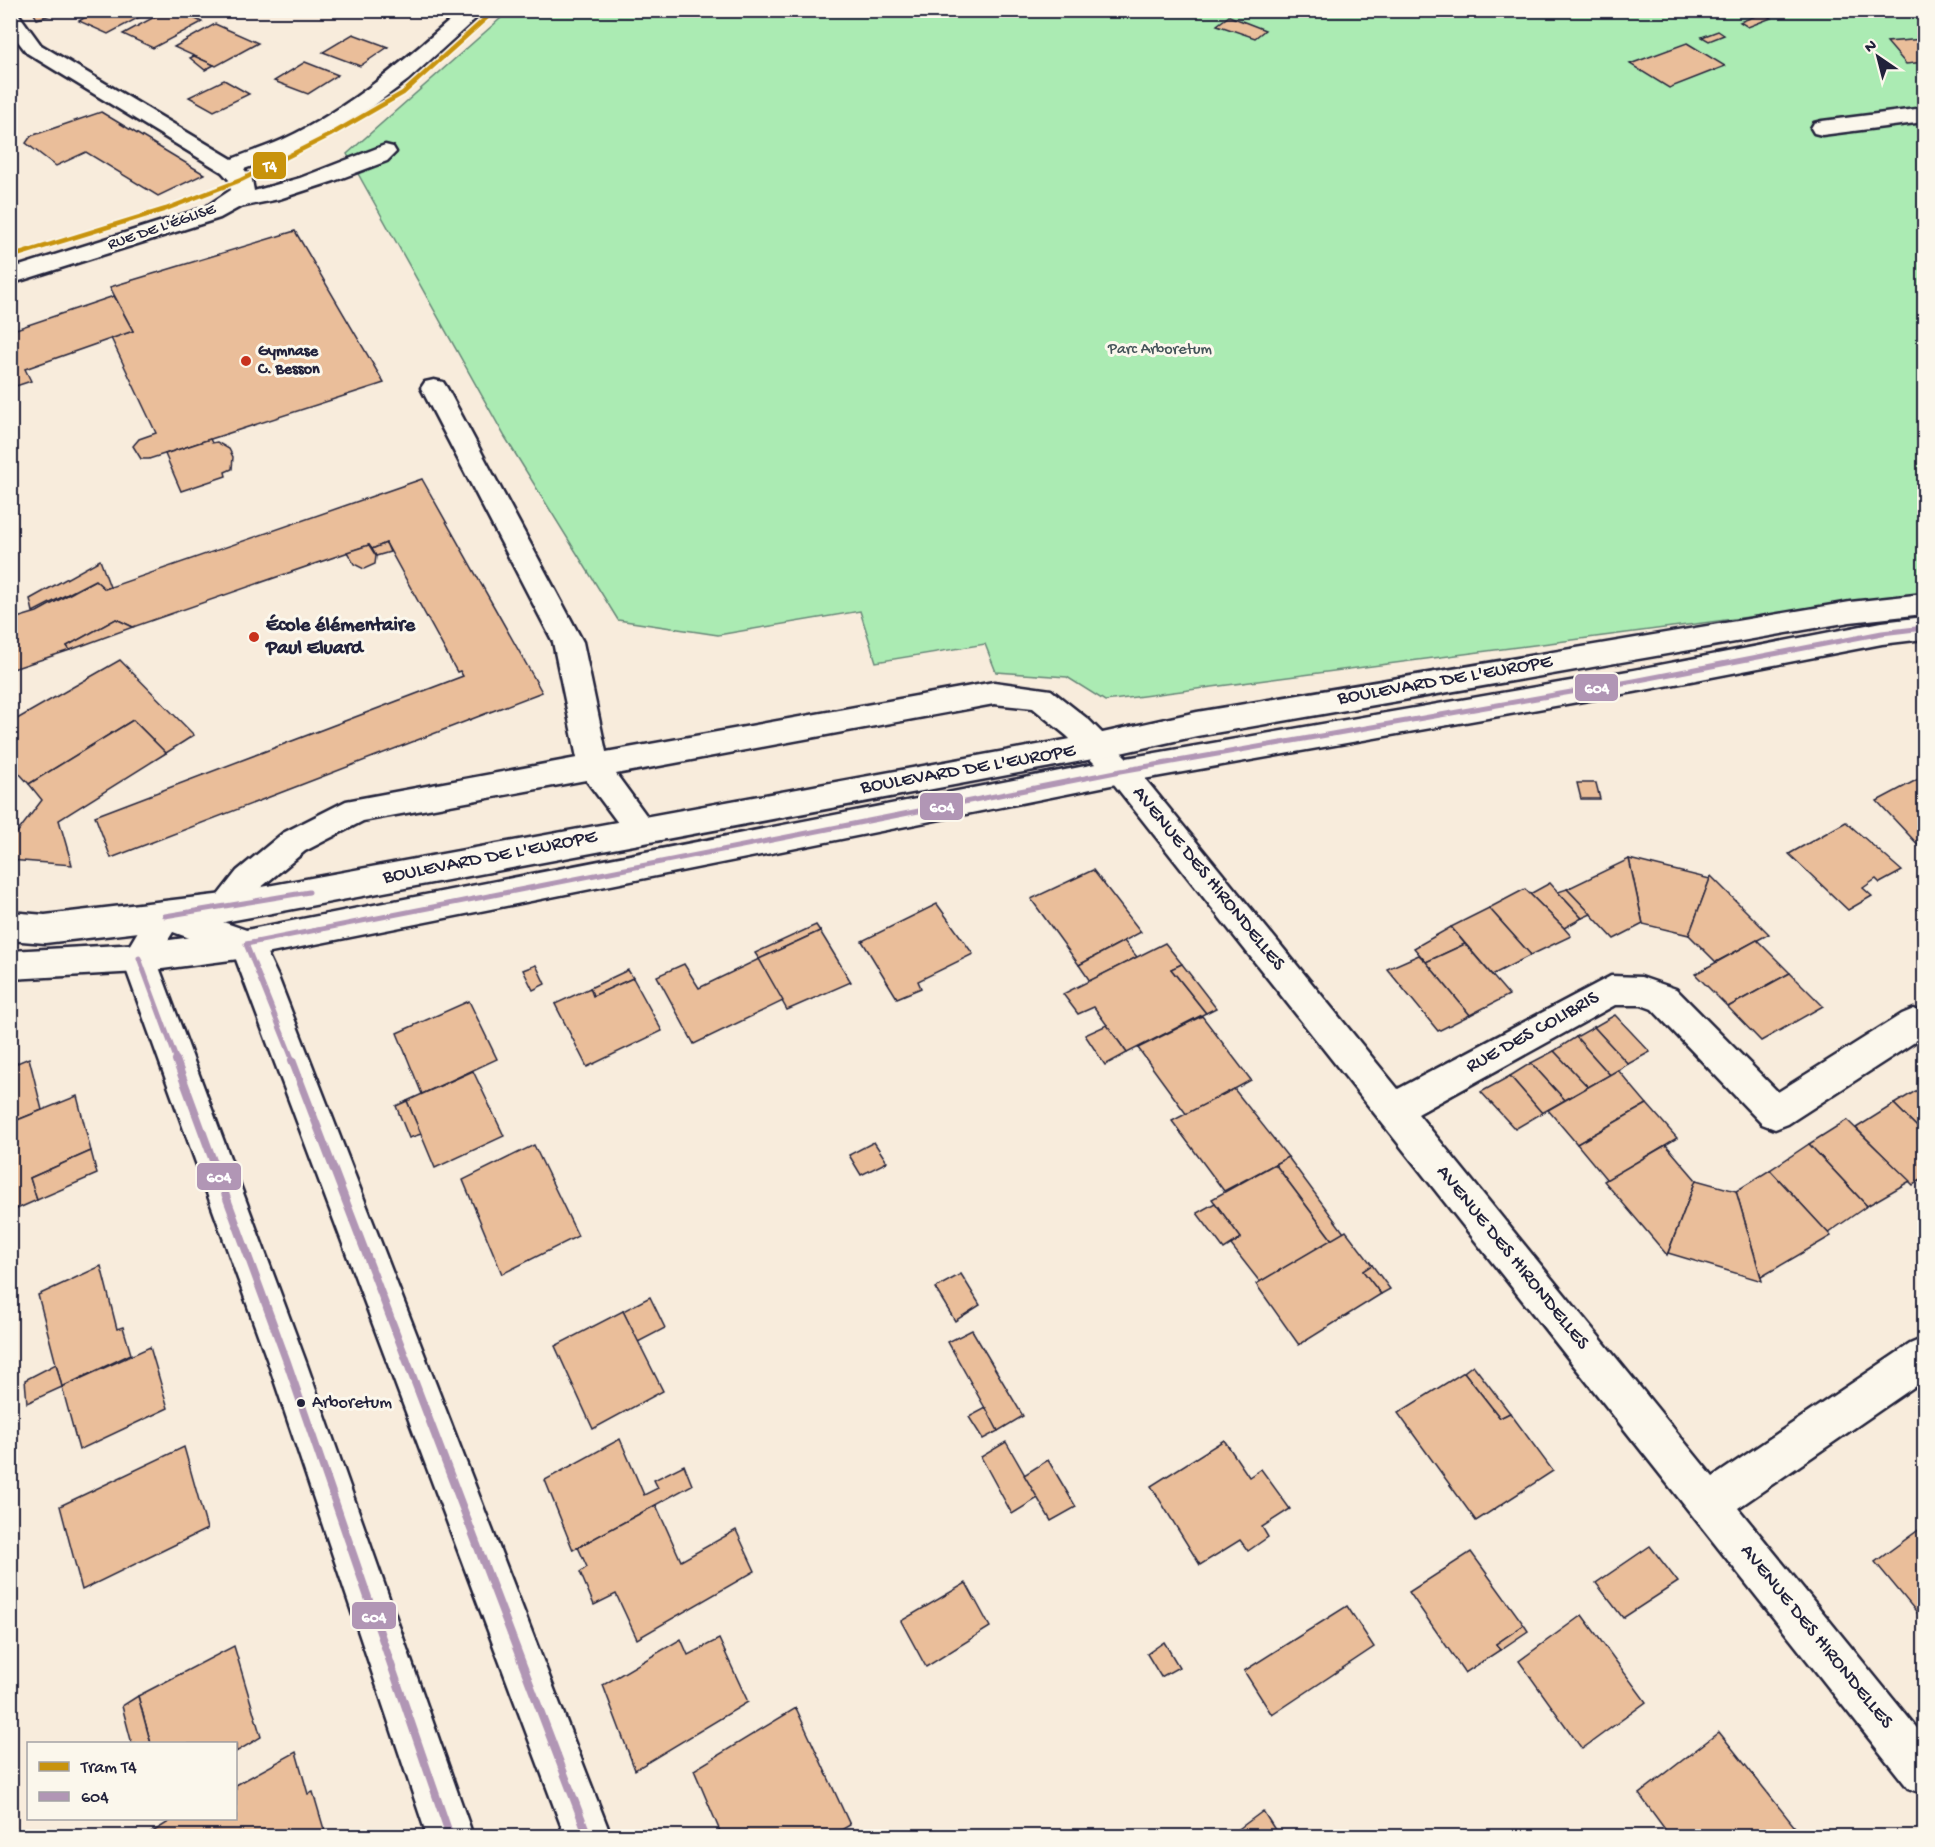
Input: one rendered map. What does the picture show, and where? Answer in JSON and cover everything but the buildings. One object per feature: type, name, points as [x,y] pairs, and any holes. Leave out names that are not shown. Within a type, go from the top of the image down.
[{"type":"street","points":[[10,16],[34,49],[230,167],[292,144],[365,101],[400,75],[476,10]]},
{"type":"street","points":[[1822,128],[1924,115]]},
{"type":"street","points":[[234,201],[261,198],[385,152]]},
{"type":"street","name":"RUE DE L'ÉGLISE","points":[[10,277],[212,213],[234,201],[243,191],[242,180],[230,167]]},
{"type":"street","points":[[434,388],[568,642],[594,768],[641,830]]},
{"type":"street","name":"BOULEVARD DE L'EUROPE","points":[[10,965],[26,966],[139,958],[246,944],[1110,758],[1209,722],[1850,612],[1924,604]]},
{"type":"street","name":"BOULEVARD DE L'EUROPE","points":[[10,926],[45,929],[224,908],[641,830],[1634,681],[1882,633],[1924,628]]},
{"type":"street","name":"AVENUE DES HIRONDELLES","points":[[224,908],[248,880],[294,842],[357,810],[994,693],[1040,698],[1110,758],[1924,1772]]},
{"type":"street","points":[[450,1836],[287,1362],[139,958],[165,916],[246,944],[261,977],[588,1836]]},
{"type":"street","name":"RUE DES COLIBRIS","points":[[1393,1110],[1611,990],[1641,991],[1664,999],[1775,1113],[1914,1024]]},
{"type":"street","points":[[1709,1504],[1924,1357]]},
{"type":"green space","name":"Parc Arboretum","points":[[509,11],[1924,11],[1924,594],[1105,701],[1067,677],[996,672],[985,644],[876,662],[860,611],[718,635],[618,620],[505,437],[347,154]]},
{"type":"tram line","name":"T4","points":[[10,257],[166,209],[241,180],[330,135],[403,93],[495,10]]},
{"type":"transit line","name":"604","points":[[588,1836],[261,977],[246,944],[1121,771],[1634,681],[1882,633],[1924,628]]},
{"type":"transit line","name":"604","points":[[165,916],[309,892]]},
{"type":"transit line","name":"604","points":[[139,958],[287,1362],[450,1836]]},
{"type":"place","name":"Gymnase C. Besson","points":[[246,361]]},
{"type":"place","name":"École élémentaire Paul Eluard","points":[[254,637]]},
{"type":"place","name":"Arboretum","points":[[301,1403]]}]
